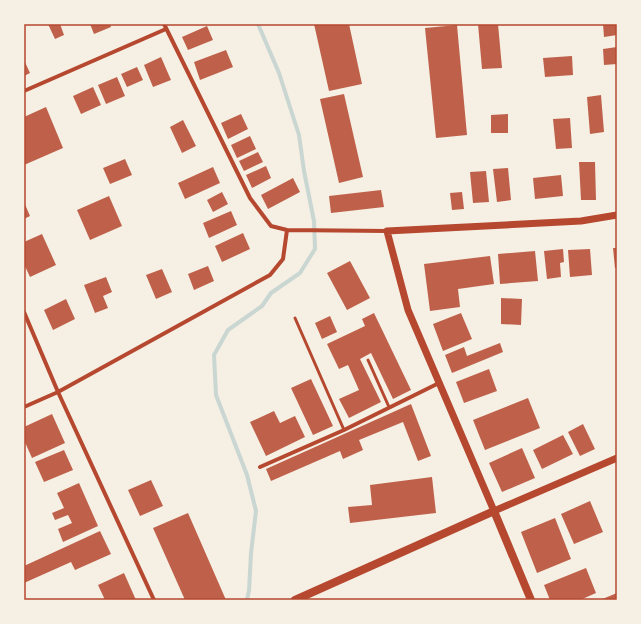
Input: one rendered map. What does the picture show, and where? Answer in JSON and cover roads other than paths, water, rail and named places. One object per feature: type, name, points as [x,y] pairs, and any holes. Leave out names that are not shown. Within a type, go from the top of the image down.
[{"type":"main road","points":[[295,600],[494,511],[531,600]]},
{"type":"street","points":[[164,24],[250,198],[270,226],[287,230],[387,231],[581,220],[617,215]]},
{"type":"street","points":[[24,91],[166,29]]},
{"type":"street","points":[[24,407],[58,392],[270,275],[282,259],[287,230]]},
{"type":"street","points":[[387,231],[408,310],[494,511],[617,458]]},
{"type":"street","points":[[24,312],[58,392],[154,600]]},
{"type":"street","points":[[260,467],[344,430],[439,383]]},
{"type":"lane","points":[[295,318],[344,430]]},
{"type":"lane","points":[[368,360],[389,407]]},
{"type":"waterway","points":[[247,600],[256,511],[247,475],[216,395],[214,355],[228,330],[262,306],[271,293],[300,273],[315,249],[314,221],[304,171],[299,135],[279,73],[258,24]]}]
